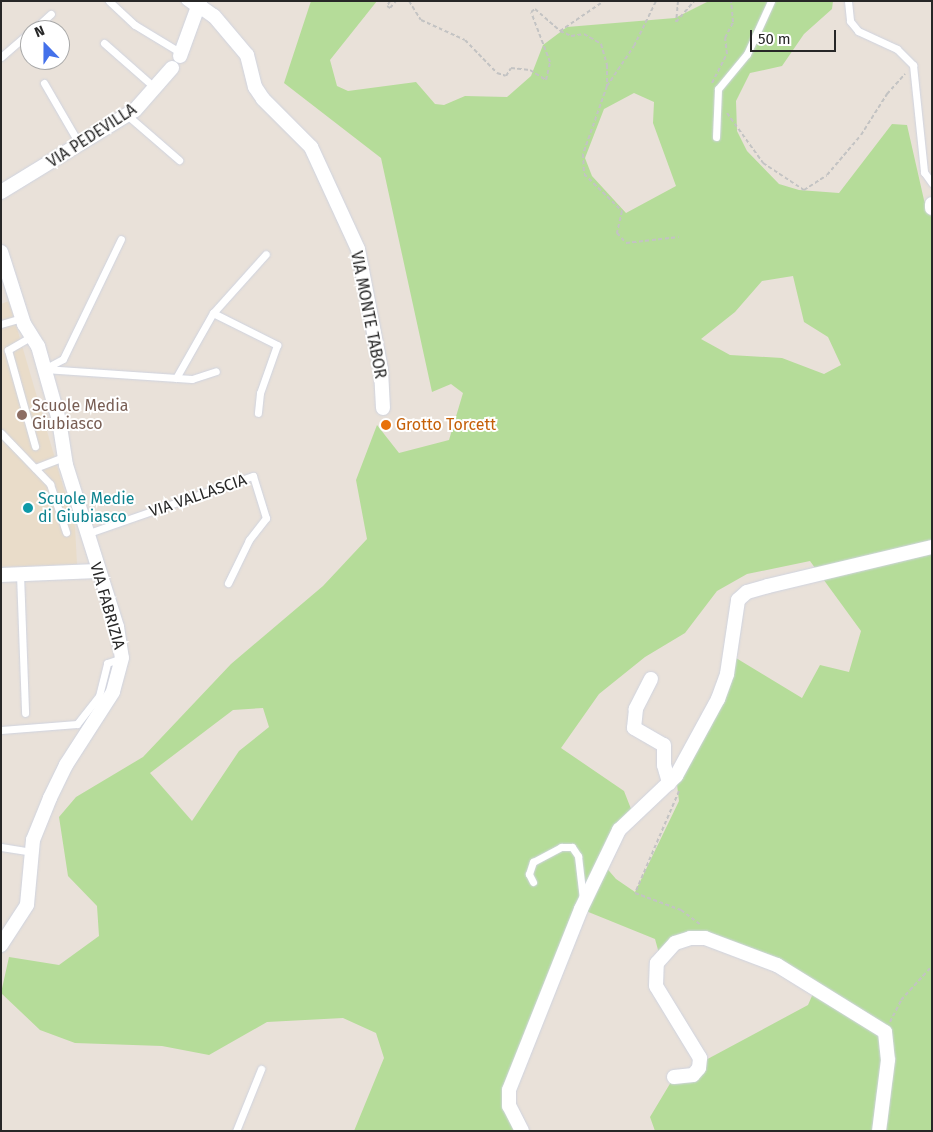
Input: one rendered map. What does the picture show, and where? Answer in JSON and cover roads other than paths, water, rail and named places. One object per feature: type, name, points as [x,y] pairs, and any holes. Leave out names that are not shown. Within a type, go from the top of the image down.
[{"type":"street","name":"VIA PEDEVILLA","points":[[1,192],[80,146],[127,115],[155,88],[178,59],[195,4]]},
{"type":"street","name":"VIA MONTE TABOR","points":[[195,4],[214,16],[247,55],[255,88],[263,99],[311,147],[358,250],[381,370],[383,408]]},
{"type":"street","name":"VIA FABRIZIA","points":[[1,252],[22,318],[32,336],[44,369],[59,420],[64,457],[86,534],[117,627],[122,658],[113,692],[58,779],[33,840],[27,905],[1,945]]},
{"type":"street","points":[[522,1131],[509,1106],[509,1090],[583,904],[623,824],[673,780],[725,681],[734,612],[740,597],[768,586],[932,547]]},
{"type":"street","points":[[1,575],[98,571]]},
{"type":"street","points":[[651,678],[636,709],[634,728],[664,744],[664,765],[673,780]]},
{"type":"street","points":[[674,1077],[693,1075],[699,1068],[700,1058],[656,986],[657,963],[675,943],[698,937],[711,940],[777,965],[885,1032],[888,1060],[879,1131]]},
{"type":"lane","points":[[109,1],[178,59]]},
{"type":"lane","points":[[716,138],[716,95],[722,83],[746,54],[771,1]]},
{"type":"lane","points":[[848,1],[850,21],[858,31],[897,49],[913,65],[924,172],[932,183]]},
{"type":"lane","points":[[44,20],[51,14]]},
{"type":"lane","points":[[1,57],[20,41]]},
{"type":"lane","points":[[104,43],[155,88]]},
{"type":"lane","points":[[44,83],[80,146]]},
{"type":"lane","points":[[127,115],[179,160]]},
{"type":"lane","points":[[44,369],[63,360],[121,239]]},
{"type":"lane","points":[[176,378],[213,313],[266,254]]},
{"type":"lane","points":[[213,313],[277,345],[260,393],[258,413]]},
{"type":"lane","points":[[1,324],[22,318]]},
{"type":"lane","points":[[32,336],[8,350],[35,446]]},
{"type":"lane","points":[[44,369],[192,379],[216,371]]},
{"type":"lane","points":[[1,433],[50,484],[66,532]]},
{"type":"lane","points":[[35,468],[64,457]]},
{"type":"lane","name":"VIA VALLASCIA","points":[[86,534],[253,476],[266,518],[249,540],[228,583]]},
{"type":"lane","points":[[20,574],[25,714]]},
{"type":"lane","points":[[1,730],[80,722],[101,692],[107,663],[122,658]]},
{"type":"lane","points":[[1,846],[32,852]]},
{"type":"lane","points":[[533,882],[529,874],[532,862],[561,847],[572,847],[578,856],[583,904]]},
{"type":"lane","points":[[236,1131],[261,1069]]},
{"type":"place","name":"Scuole Media Giubiasco","points":[[22,415]]},
{"type":"place","name":"Grotto Torcett","points":[[386,425]]},
{"type":"place","name":"Scuole Medie di Giubiasco","points":[[28,508]]}]
